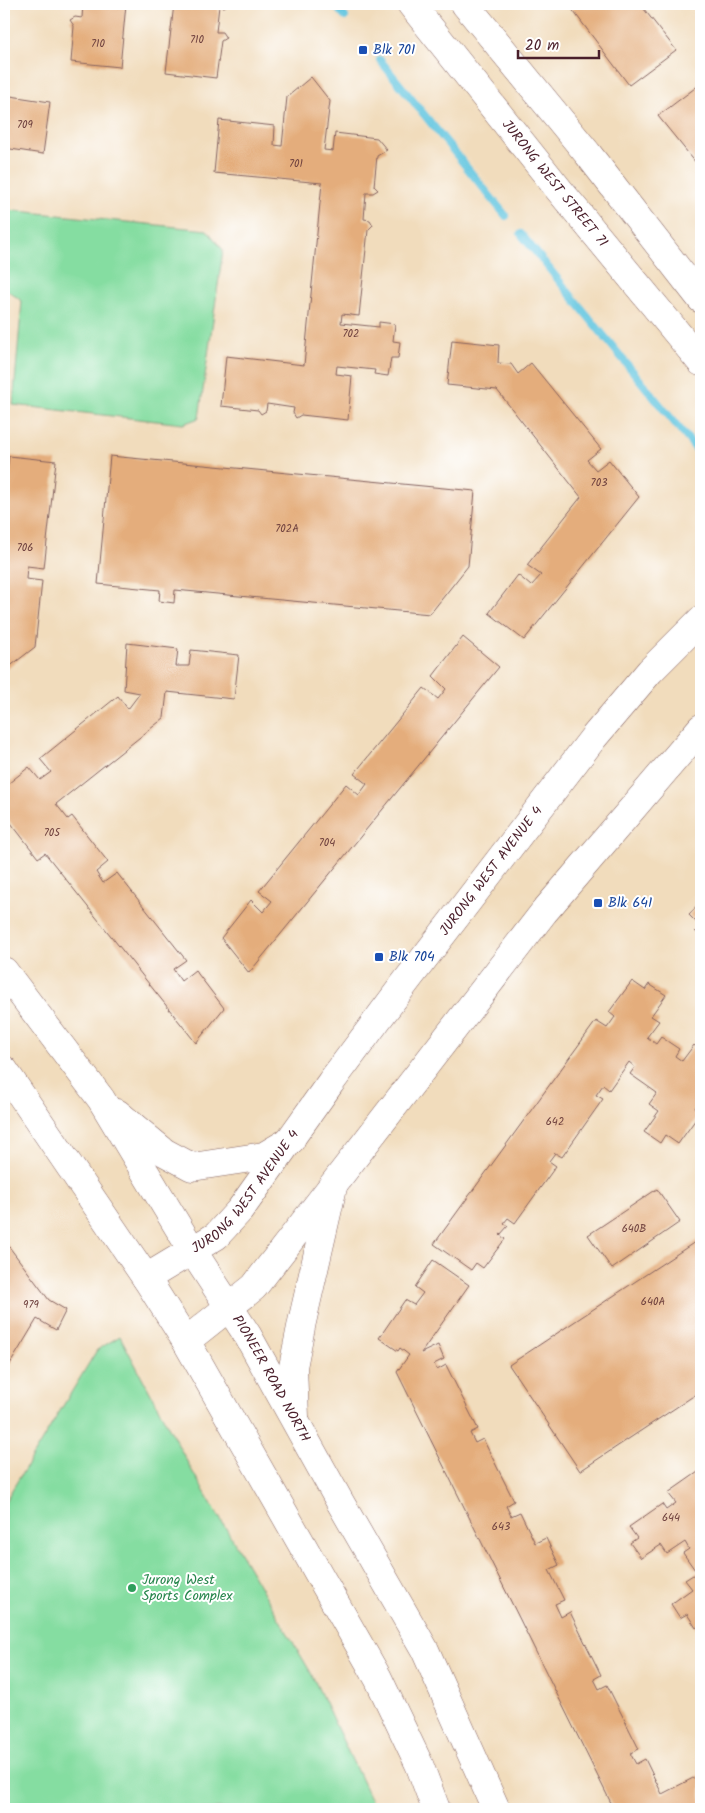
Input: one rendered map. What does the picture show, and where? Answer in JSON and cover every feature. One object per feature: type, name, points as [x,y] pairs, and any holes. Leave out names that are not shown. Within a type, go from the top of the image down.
[{"type":"main road","name":"JURONG WEST STREET 71","points":[[411,4],[560,191],[701,362]]},
{"type":"main road","points":[[466,4],[588,154],[701,300]]},
{"type":"main road","name":"JURONG WEST AVENUE 4","points":[[146,1278],[216,1236],[240,1210],[331,1082],[594,737],[650,671],[701,620]]},
{"type":"main road","points":[[186,1341],[254,1288],[396,1101],[544,912],[701,728]]},
{"type":"main road","name":"PIONEER ROAD NORTH","points":[[4,971],[101,1100],[192,1250],[248,1336],[425,1650],[496,1809]]},
{"type":"main road","points":[[4,1070],[146,1278],[186,1341],[378,1678],[419,1764],[436,1809]]},
{"type":"main road","points":[[101,1100],[164,1152],[192,1167],[264,1156],[291,1140]]},
{"type":"main road","points":[[295,1421],[293,1367],[333,1186]]},
{"type":"green space","points":[[8,210],[207,230],[223,250],[199,418],[183,424],[13,405],[22,301],[4,288],[4,214]]},
{"type":"green space","name":"Jurong West Sports Complex","points":[[120,1336],[191,1469],[311,1673],[375,1809],[4,1809],[4,1503],[97,1350]]},
{"type":"building","points":[[83,4],[126,4],[120,67],[71,62],[74,26],[70,20],[75,17],[82,18]]},
{"type":"building","points":[[174,4],[229,4],[224,7],[219,6],[216,32],[222,32],[226,38],[221,41],[216,78],[166,72]]},
{"type":"building","points":[[568,4],[640,4],[676,50],[629,85]]},
{"type":"building","points":[[311,77],[330,101],[324,150],[333,151],[335,133],[377,138],[387,150],[377,156],[374,186],[378,190],[373,193],[366,193],[364,219],[370,220],[373,225],[368,230],[359,316],[342,314],[341,323],[379,327],[379,322],[395,324],[393,341],[400,342],[398,358],[391,358],[388,376],[374,374],[375,370],[337,366],[336,374],[352,376],[348,420],[301,415],[296,418],[293,413],[294,408],[267,404],[266,411],[261,414],[258,410],[221,406],[226,356],[304,365],[322,183],[214,173],[219,120],[275,126],[274,145],[282,146],[287,97]]},
{"type":"building","points":[[699,85],[701,88],[701,169],[658,116]]},
{"type":"building","points":[[4,95],[50,102],[43,154],[4,148]]},
{"type":"building","points":[[452,340],[499,345],[498,363],[511,364],[518,374],[531,363],[601,449],[587,460],[596,470],[609,460],[639,497],[524,640],[489,613],[518,575],[531,586],[541,575],[527,565],[581,497],[497,390],[447,385]]},
{"type":"building","points":[[9,456],[56,461],[44,568],[27,566],[26,579],[42,581],[35,647],[4,671],[4,529],[7,501],[4,501],[4,472],[7,472]]},
{"type":"building","points":[[110,456],[475,491],[468,566],[430,614],[175,590],[174,603],[159,601],[160,590],[98,584]]},
{"type":"building","points":[[463,637],[499,667],[249,973],[221,938],[251,900],[263,912],[272,901],[259,891],[346,784],[359,795],[367,784],[354,774],[424,688],[438,699],[446,689],[433,676]]},
{"type":"building","points":[[127,643],[178,649],[176,666],[189,666],[191,650],[239,655],[234,699],[167,692],[164,718],[56,804],[68,819],[72,816],[108,862],[96,872],[103,883],[117,873],[186,960],[173,969],[181,981],[195,970],[224,1008],[196,1043],[45,853],[38,858],[4,814],[4,787],[29,767],[40,780],[51,772],[40,759],[118,696],[128,709],[140,693],[124,690]]},
{"type":"building","points":[[701,902],[701,937],[695,931],[700,926],[689,915]]},
{"type":"building","points":[[632,981],[645,990],[649,984],[666,995],[651,1016],[659,1021],[647,1037],[656,1044],[661,1037],[679,1049],[675,1056],[682,1061],[694,1045],[701,1051],[701,1100],[695,1108],[701,1112],[678,1144],[665,1135],[660,1143],[644,1132],[659,1111],[649,1104],[657,1093],[630,1074],[635,1067],[629,1062],[609,1090],[603,1085],[596,1095],[603,1099],[562,1157],[555,1153],[549,1161],[556,1166],[515,1223],[508,1218],[504,1223],[508,1226],[500,1235],[505,1239],[483,1268],[476,1263],[471,1270],[434,1244],[596,1021],[607,1028],[615,1017],[609,1012]]},
{"type":"building","points":[[657,1189],[680,1222],[612,1269],[588,1235]]},
{"type":"building","points":[[701,1238],[701,1391],[580,1471],[509,1365]]},
{"type":"building","points":[[4,1240],[49,1300],[66,1310],[56,1330],[37,1319],[4,1374]]},
{"type":"building","points":[[433,1260],[469,1285],[421,1353],[438,1345],[444,1359],[434,1364],[437,1370],[446,1365],[478,1429],[470,1433],[475,1443],[483,1439],[514,1501],[506,1506],[511,1516],[520,1512],[535,1543],[546,1538],[559,1565],[549,1570],[564,1600],[555,1604],[561,1617],[570,1612],[601,1675],[594,1679],[599,1689],[607,1685],[639,1749],[630,1753],[636,1764],[645,1759],[662,1794],[699,1775],[701,1780],[701,1809],[614,1809],[397,1372],[409,1355],[400,1348],[398,1351],[379,1338],[405,1300],[414,1305],[423,1293],[415,1287]]},
{"type":"building","points":[[701,1470],[701,1565],[695,1570],[683,1553],[689,1549],[685,1542],[667,1554],[661,1545],[641,1558],[630,1543],[637,1538],[629,1527],[662,1504],[666,1510],[676,1503],[668,1493]]},
{"type":"building","points":[[701,1570],[701,1624],[696,1628],[687,1614],[680,1618],[671,1604],[692,1589],[685,1580]]},
{"type":"waterway","points":[[334,4],[345,17]]},
{"type":"waterway","points":[[380,60],[506,216]]},
{"type":"waterway","points":[[521,234],[696,449]]},
{"type":"place","name":"Blk 701","points":[[363,50]]},
{"type":"place","name":"Blk 641","points":[[598,903]]},
{"type":"place","name":"Blk 704","points":[[379,957]]},
{"type":"place","name":"Jurong West Sports Complex","points":[[132,1588]]}]
